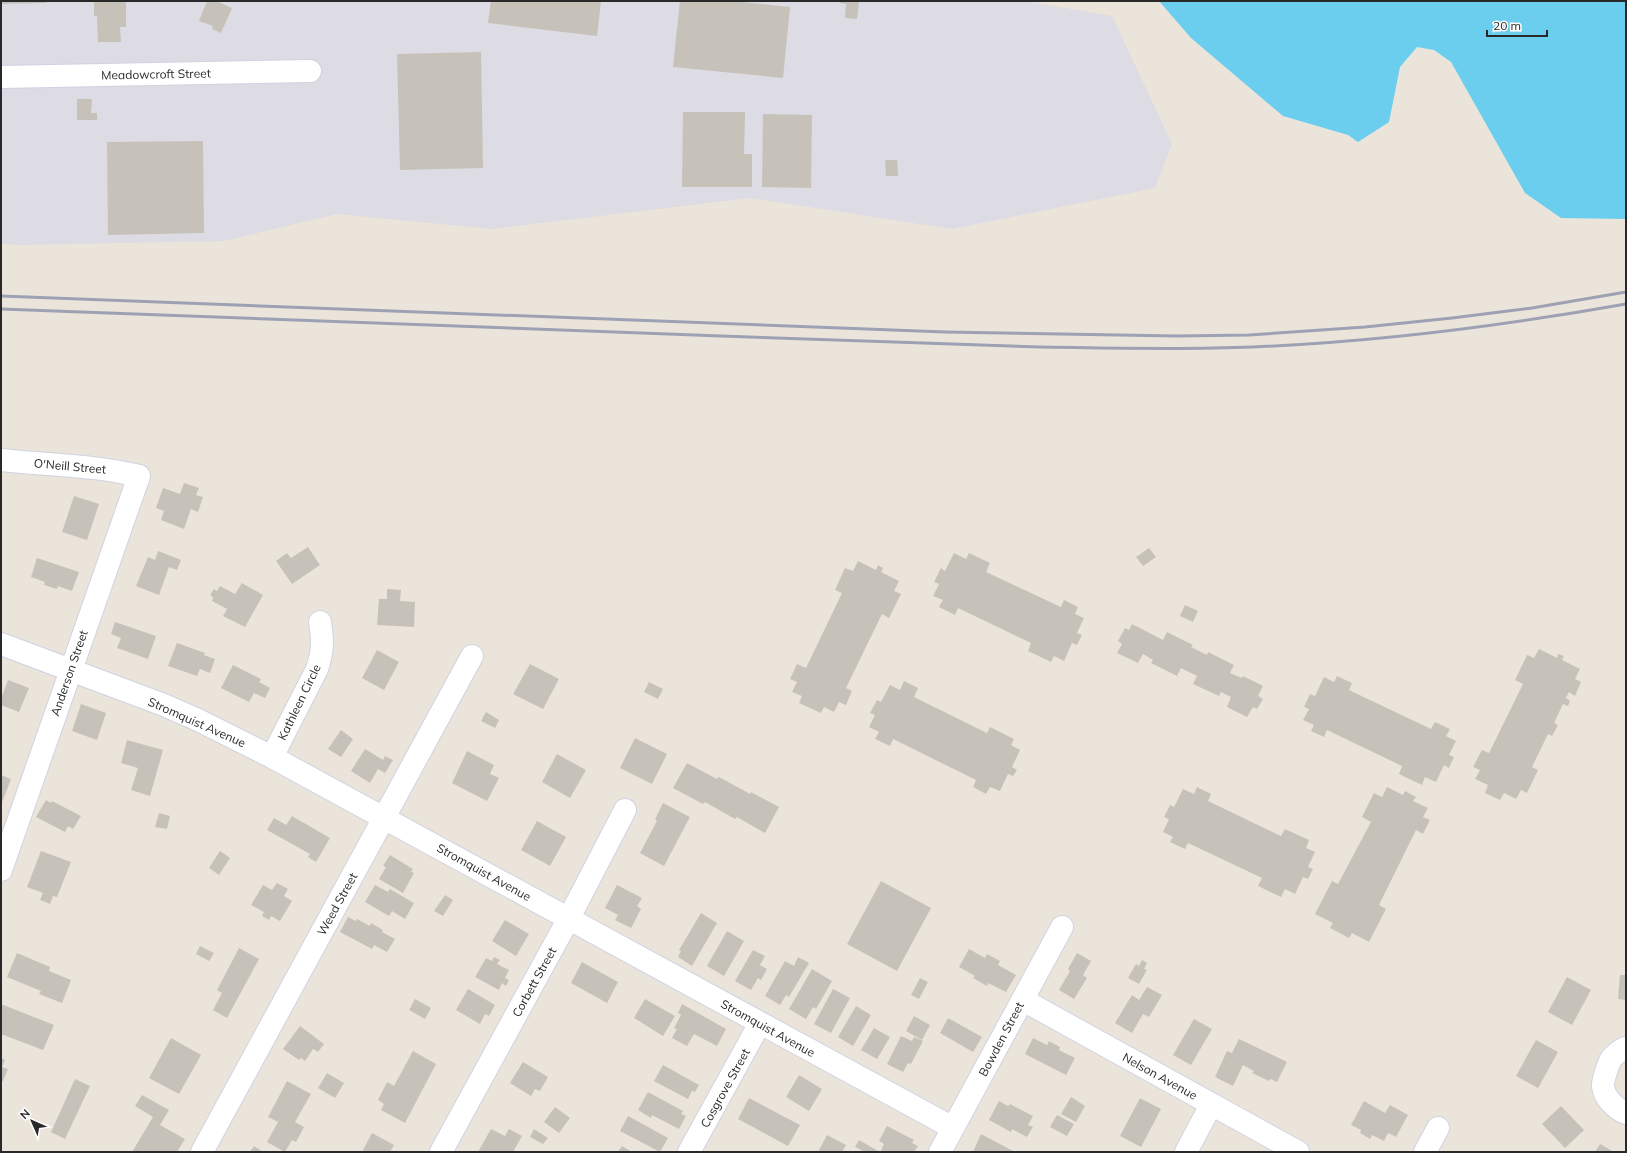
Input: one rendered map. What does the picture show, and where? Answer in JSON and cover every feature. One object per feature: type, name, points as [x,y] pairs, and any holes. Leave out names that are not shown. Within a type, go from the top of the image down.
[{"type":"street","name":"Meadowcroft Street","points":[[1,77],[310,71]]},
{"type":"street","name":"O'Neill Street","points":[[1,460],[104,469],[138,476]]},
{"type":"street","name":"Anderson Street","points":[[1,870],[138,476]]},
{"type":"street","name":"Kathleen Circle","points":[[272,757],[317,669],[322,655],[323,640],[320,622]]},
{"type":"street","name":"Stromquist Avenue","points":[[1,644],[164,705],[198,720],[272,757],[953,1128]]},
{"type":"street","name":"Weed Street","points":[[202,1152],[472,656]]},
{"type":"street","name":"Corbett Street","points":[[440,1152],[569,918],[625,810]]},
{"type":"street","name":"Bowden Street","points":[[940,1152],[1062,927]]},
{"type":"street","name":"Nelson Avenue","points":[[1022,1000],[1298,1152]]},
{"type":"street","name":"Cosgrove Street","points":[[690,1152],[760,1024]]},
{"type":"street","points":[[1626,1048],[1611,1059],[1602,1085],[1606,1097],[1620,1111],[1626,1113]]},
{"type":"street","points":[[1186,1152],[1211,1105]]},
{"type":"street","points":[[1425,1152],[1438,1128]]},
{"type":"shaded area","points":[[1,1],[1024,1],[1112,16],[1172,144],[1155,188],[952,229],[750,198],[492,229],[337,214],[224,241],[16,245],[1,243]]},
{"type":"water","points":[[1159,1],[1626,1],[1626,219],[1561,218],[1525,193],[1451,62],[1434,50],[1417,47],[1400,67],[1389,122],[1358,142],[1348,135],[1283,116],[1191,38]]},
{"type":"building","points":[[1,1],[47,1],[47,3],[1,4]]},
{"type":"building","points":[[94,1],[126,1],[126,27],[120,27],[121,42],[98,42],[97,16],[94,16]]},
{"type":"building","points":[[207,1],[216,1],[232,8],[221,33],[212,29],[213,26],[199,21]]},
{"type":"building","points":[[491,1],[601,1],[597,36],[488,23]]},
{"type":"building","points":[[680,1],[732,1],[790,7],[783,78],[673,67]]},
{"type":"building","points":[[840,1],[859,1],[857,19],[845,18],[846,4],[840,3]]},
{"type":"building","points":[[481,52],[483,168],[400,170],[397,54]]},
{"type":"building","points":[[77,99],[92,99],[91,113],[97,113],[97,120],[77,120]]},
{"type":"building","points":[[683,112],[745,112],[744,154],[752,154],[752,187],[682,187]]},
{"type":"building","points":[[763,114],[812,115],[811,188],[762,187]]},
{"type":"building","points":[[203,141],[204,233],[108,235],[107,142]]},
{"type":"building","points":[[885,160],[897,160],[898,176],[886,176]]},
{"type":"building","points":[[184,483],[199,488],[196,495],[203,497],[198,512],[191,509],[184,529],[161,520],[164,511],[156,508],[163,488],[180,494]]},
{"type":"building","points":[[74,496],[99,504],[87,540],[62,532]]},
{"type":"building","points":[[308,547],[320,565],[292,584],[276,561],[287,553],[291,558]]},
{"type":"building","points":[[1149,548],[1156,557],[1143,566],[1136,557]]},
{"type":"building","points":[[158,551],[181,560],[177,570],[169,567],[159,595],[136,586],[148,557],[155,560]]},
{"type":"building","points":[[954,553],[966,559],[969,553],[990,563],[986,572],[1061,607],[1064,600],[1078,607],[1075,614],[1084,618],[1077,633],[1082,635],[1077,645],[1072,643],[1064,661],[1054,656],[1051,662],[1028,651],[1031,643],[958,608],[955,615],[939,607],[943,600],[933,596],[939,584],[934,582],[941,568],[945,571]]},
{"type":"building","points":[[37,558],[79,572],[72,591],[58,586],[57,589],[44,585],[45,582],[31,577]]},
{"type":"building","points":[[858,561],[876,570],[878,565],[883,568],[881,572],[899,581],[894,591],[901,594],[889,618],[882,614],[846,688],[852,691],[846,705],[839,702],[834,712],[824,707],[821,713],[799,703],[802,696],[792,692],[797,682],[790,679],[797,664],[806,668],[842,593],[835,590],[845,568],[853,571]]},
{"type":"building","points":[[242,583],[263,595],[245,627],[223,616],[227,609],[212,601],[213,597],[210,595],[214,589],[217,591],[220,586],[235,594]]},
{"type":"building","points":[[387,589],[401,590],[400,601],[415,602],[414,627],[377,625],[379,599],[387,599]]},
{"type":"building","points":[[1185,605],[1198,611],[1193,622],[1180,616]]},
{"type":"building","points":[[115,622],[156,636],[148,659],[117,648],[121,638],[111,634]]},
{"type":"building","points":[[1132,624],[1163,640],[1167,632],[1193,645],[1191,647],[1207,655],[1208,652],[1234,665],[1230,673],[1242,678],[1243,676],[1263,686],[1258,696],[1263,699],[1257,709],[1253,707],[1247,717],[1227,707],[1231,697],[1221,692],[1219,696],[1193,684],[1197,676],[1181,668],[1177,676],[1151,663],[1153,660],[1143,654],[1138,663],[1117,653],[1122,644],[1118,641],[1125,628],[1129,630]]},
{"type":"building","points":[[177,643],[205,653],[204,655],[215,659],[210,673],[200,669],[197,676],[168,666]]},
{"type":"building","points":[[1539,649],[1557,658],[1558,654],[1564,656],[1562,660],[1580,669],[1575,679],[1581,682],[1575,696],[1569,692],[1566,698],[1570,701],[1568,706],[1563,704],[1554,723],[1558,725],[1552,736],[1548,734],[1532,767],[1538,770],[1527,793],[1521,790],[1516,799],[1504,793],[1500,800],[1485,793],[1488,785],[1475,779],[1480,770],[1473,767],[1482,750],[1489,753],[1523,684],[1515,680],[1527,655],[1534,658]]},
{"type":"building","points":[[377,650],[399,662],[384,690],[362,678]]},
{"type":"building","points":[[530,664],[559,679],[543,709],[513,694]]},
{"type":"building","points":[[233,665],[261,679],[259,682],[270,688],[265,698],[254,693],[249,702],[221,688]]},
{"type":"building","points":[[1337,676],[1352,683],[1349,690],[1431,729],[1435,722],[1450,729],[1446,736],[1456,741],[1449,755],[1454,757],[1449,768],[1444,765],[1436,782],[1425,777],[1422,785],[1399,774],[1402,766],[1327,730],[1324,737],[1311,731],[1314,725],[1303,720],[1309,709],[1304,707],[1310,694],[1315,696],[1324,677],[1334,682]]},
{"type":"building","points":[[8,680],[29,688],[19,712],[1,705],[1,699]]},
{"type":"building","points":[[904,681],[918,688],[914,697],[987,733],[990,727],[1014,739],[1011,745],[1020,750],[1012,767],[1017,770],[1013,776],[1008,774],[1000,791],[990,787],[986,794],[973,787],[976,780],[893,739],[890,746],[875,739],[879,732],[869,727],[875,715],[870,713],[877,700],[881,702],[890,685],[900,690]]},
{"type":"building","points":[[649,682],[663,689],[658,699],[644,692]]},
{"type":"building","points":[[81,704],[106,713],[97,740],[72,731]]},
{"type":"building","points":[[486,712],[499,720],[495,728],[481,721]]},
{"type":"building","points":[[341,730],[353,739],[341,757],[328,749]]},
{"type":"building","points":[[635,738],[667,754],[652,784],[620,768]]},
{"type":"building","points":[[127,740],[163,750],[150,796],[131,790],[138,768],[121,763]]},
{"type":"building","points":[[365,749],[383,760],[385,756],[393,760],[385,773],[378,769],[370,783],[351,771]]},
{"type":"building","points":[[467,751],[494,765],[490,774],[499,778],[487,801],[452,783]]},
{"type":"building","points":[[557,754],[586,770],[570,798],[542,782]]},
{"type":"building","points":[[687,763],[717,779],[719,777],[750,794],[751,792],[779,807],[765,833],[737,817],[735,819],[705,802],[703,804],[673,788]]},
{"type":"building","points":[[1,775],[11,779],[1,805]]},
{"type":"building","points":[[1197,787],[1211,794],[1208,801],[1281,836],[1285,829],[1309,840],[1306,848],[1315,852],[1308,867],[1313,869],[1308,879],[1303,877],[1295,894],[1285,889],[1281,897],[1258,886],[1262,878],[1188,843],[1185,849],[1170,842],[1173,837],[1163,832],[1169,819],[1164,817],[1170,805],[1174,807],[1183,789],[1194,794]]},
{"type":"building","points":[[1387,787],[1403,795],[1405,791],[1416,797],[1413,801],[1428,808],[1423,817],[1430,820],[1423,834],[1416,830],[1379,905],[1386,909],[1369,942],[1352,933],[1349,938],[1330,928],[1333,923],[1315,914],[1332,881],[1338,884],[1371,822],[1362,817],[1374,793],[1382,797]]},
{"type":"building","points":[[46,800],[51,803],[52,801],[81,816],[73,829],[68,826],[65,832],[36,817]]},
{"type":"building","points":[[663,803],[690,817],[664,866],[640,853],[657,821],[655,819]]},
{"type":"building","points":[[159,813],[170,816],[167,829],[155,827]]},
{"type":"building","points":[[292,816],[330,838],[316,862],[308,857],[310,854],[267,830],[274,818],[286,825]]},
{"type":"building","points":[[537,821],[566,837],[550,866],[521,850]]},
{"type":"building","points":[[41,851],[71,862],[57,897],[53,896],[50,904],[40,900],[43,893],[27,887]]},
{"type":"building","points":[[220,851],[230,858],[219,875],[209,868]]},
{"type":"building","points":[[390,855],[413,869],[411,872],[414,873],[403,893],[379,879],[386,867],[383,866]]},
{"type":"building","points":[[881,881],[931,908],[897,971],[847,944]]},
{"type":"building","points":[[277,883],[288,889],[284,896],[292,901],[280,921],[271,916],[269,920],[262,916],[264,912],[251,905],[263,885],[272,890]]},
{"type":"building","points":[[375,885],[388,892],[390,889],[414,903],[405,919],[392,911],[389,916],[365,902]]},
{"type":"building","points":[[617,885],[642,898],[637,906],[641,909],[631,928],[615,920],[618,915],[605,908]]},
{"type":"building","points":[[445,895],[453,900],[443,916],[434,911]]},
{"type":"building","points":[[701,913],[717,923],[692,966],[678,957],[681,951],[679,950]]},
{"type":"building","points":[[348,917],[356,921],[357,919],[370,926],[371,923],[383,930],[382,932],[395,939],[387,952],[374,945],[372,949],[340,932]]},
{"type":"building","points":[[505,920],[529,934],[516,956],[492,941]]},
{"type":"building","points":[[727,931],[744,941],[724,976],[707,966]]},
{"type":"building","points":[[200,946],[214,953],[209,961],[196,954]]},
{"type":"building","points":[[239,948],[259,959],[227,1018],[213,1010],[222,993],[217,990]]},
{"type":"building","points":[[969,949],[985,958],[987,954],[1000,961],[998,965],[1016,975],[1006,992],[988,983],[987,986],[973,978],[975,976],[959,967]]},
{"type":"building","points":[[753,950],[765,956],[760,965],[767,969],[761,980],[758,978],[751,990],[735,981]]},
{"type":"building","points":[[17,953],[50,967],[49,971],[71,980],[62,1003],[39,994],[41,991],[7,977]]},
{"type":"building","points":[[1077,953],[1091,961],[1083,975],[1087,978],[1074,999],[1059,990],[1070,971],[1068,969]]},
{"type":"building","points":[[494,957],[500,960],[497,964],[509,970],[505,978],[509,980],[506,986],[502,983],[499,990],[475,977],[486,958],[492,961]]},
{"type":"building","points":[[798,957],[809,963],[789,997],[786,995],[780,1005],[765,996],[785,961],[794,966]]},
{"type":"building","points":[[1142,960],[1147,963],[1144,969],[1147,970],[1139,984],[1128,978],[1136,964],[1139,966]]},
{"type":"building","points":[[582,962],[618,982],[607,1003],[571,983]]},
{"type":"building","points":[[812,969],[832,981],[816,1009],[813,1007],[806,1019],[789,1009]]},
{"type":"building","points":[[1620,975],[1626,975],[1626,1000],[1618,999]]},
{"type":"building","points":[[1567,977],[1591,990],[1572,1025],[1548,1012]]},
{"type":"building","points":[[920,978],[928,982],[919,999],[911,995]]},
{"type":"building","points":[[1147,987],[1162,995],[1149,1017],[1143,1014],[1132,1033],[1115,1023],[1132,995],[1139,1000]]},
{"type":"building","points":[[468,989],[495,1005],[489,1016],[485,1014],[480,1024],[456,1010]]},
{"type":"building","points":[[833,989],[850,998],[831,1033],[814,1024]]},
{"type":"building","points":[[415,999],[431,1008],[425,1019],[409,1010]]},
{"type":"building","points":[[645,999],[675,1016],[663,1036],[634,1018]]},
{"type":"building","points":[[1,1004],[54,1025],[43,1050],[1,1034]]},
{"type":"building","points":[[682,1004],[726,1029],[717,1046],[694,1034],[687,1046],[672,1038],[677,1029],[674,1028],[681,1015],[678,1013]]},
{"type":"building","points":[[856,1006],[871,1015],[853,1046],[838,1037]]},
{"type":"building","points":[[914,1016],[930,1025],[922,1040],[906,1031]]},
{"type":"building","points":[[948,1018],[982,1037],[973,1052],[940,1033]]},
{"type":"building","points":[[1194,1019],[1212,1029],[1191,1065],[1173,1055]]},
{"type":"building","points":[[300,1026],[324,1044],[318,1052],[313,1049],[305,1061],[301,1058],[299,1060],[283,1049]]},
{"type":"building","points":[[874,1028],[890,1037],[877,1059],[861,1050]]},
{"type":"building","points":[[901,1036],[912,1041],[914,1037],[923,1041],[911,1064],[908,1063],[903,1072],[887,1064]]},
{"type":"building","points":[[171,1038],[201,1055],[179,1094],[149,1078]]},
{"type":"building","points":[[1033,1038],[1047,1045],[1049,1041],[1060,1047],[1059,1050],[1075,1058],[1066,1075],[1025,1054]]},
{"type":"building","points":[[1239,1039],[1287,1062],[1277,1082],[1270,1079],[1269,1081],[1252,1073],[1254,1071],[1243,1065],[1233,1086],[1215,1077],[1227,1051],[1232,1053]]},
{"type":"building","points":[[1536,1040],[1558,1052],[1538,1088],[1516,1076]]},
{"type":"building","points":[[413,1051],[436,1064],[405,1123],[381,1110],[384,1104],[378,1100],[387,1082],[394,1086]]},
{"type":"building","points":[[1,1058],[5,1060],[2,1067],[8,1069],[3,1081],[1,1081]]},
{"type":"building","points":[[523,1062],[548,1077],[540,1091],[535,1089],[531,1096],[510,1083]]},
{"type":"building","points":[[663,1065],[699,1085],[695,1092],[692,1091],[688,1099],[654,1081]]},
{"type":"building","points":[[327,1073],[344,1083],[335,1098],[318,1088]]},
{"type":"building","points":[[799,1075],[822,1089],[809,1111],[786,1097]]},
{"type":"building","points":[[75,1079],[90,1086],[65,1139],[51,1132]]},
{"type":"building","points":[[287,1081],[311,1094],[295,1122],[304,1127],[296,1142],[292,1140],[285,1152],[267,1142],[278,1122],[268,1117]]},
{"type":"building","points":[[648,1092],[683,1111],[681,1114],[686,1116],[679,1129],[652,1115],[651,1118],[638,1110]]},
{"type":"building","points":[[142,1095],[169,1110],[160,1125],[185,1139],[177,1152],[132,1152],[153,1117],[135,1106]]},
{"type":"building","points":[[1071,1097],[1085,1106],[1076,1122],[1061,1114]]},
{"type":"building","points":[[749,1098],[800,1125],[788,1146],[738,1119]]},
{"type":"building","points":[[1140,1098],[1161,1109],[1141,1147],[1120,1136]]},
{"type":"building","points":[[999,1101],[1008,1106],[1010,1104],[1033,1116],[1028,1125],[1033,1127],[1027,1137],[1012,1129],[1011,1132],[989,1120]]},
{"type":"building","points":[[1364,1101],[1385,1113],[1390,1105],[1408,1115],[1396,1137],[1388,1133],[1384,1141],[1372,1135],[1370,1139],[1360,1133],[1361,1130],[1351,1125]]},
{"type":"building","points":[[1561,1106],[1584,1130],[1565,1148],[1542,1124]]},
{"type":"building","points":[[555,1107],[570,1118],[559,1133],[544,1122]]},
{"type":"building","points":[[1057,1115],[1074,1124],[1067,1136],[1050,1127]]},
{"type":"building","points":[[628,1116],[668,1138],[660,1152],[620,1131]]},
{"type":"building","points":[[887,1126],[914,1140],[912,1143],[918,1146],[914,1152],[881,1151],[884,1144],[879,1141]]},
{"type":"building","points":[[491,1129],[505,1136],[509,1129],[522,1136],[513,1152],[478,1152]]},
{"type":"building","points":[[534,1129],[548,1138],[543,1144],[530,1137]]},
{"type":"building","points":[[372,1133],[394,1145],[390,1152],[362,1152]]},
{"type":"building","points":[[981,1134],[1015,1152],[973,1152]]},
{"type":"building","points":[[827,1135],[846,1145],[842,1152],[818,1152]]},
{"type":"building","points":[[859,1140],[878,1151],[865,1152],[855,1147]]},
{"type":"building","points":[[1600,1144],[1614,1152],[1595,1152]]},
{"type":"building","points":[[254,1146],[263,1152],[250,1152]]},
{"type":"building","points":[[622,1146],[632,1152],[618,1152]]},
{"type":"railway","points":[[1,296],[945,332],[1177,336],[1249,335],[1365,327],[1532,308],[1626,292]]},
{"type":"railway","points":[[1,309],[920,343],[1173,349],[1299,345],[1393,337],[1486,326],[1626,304]]}]
